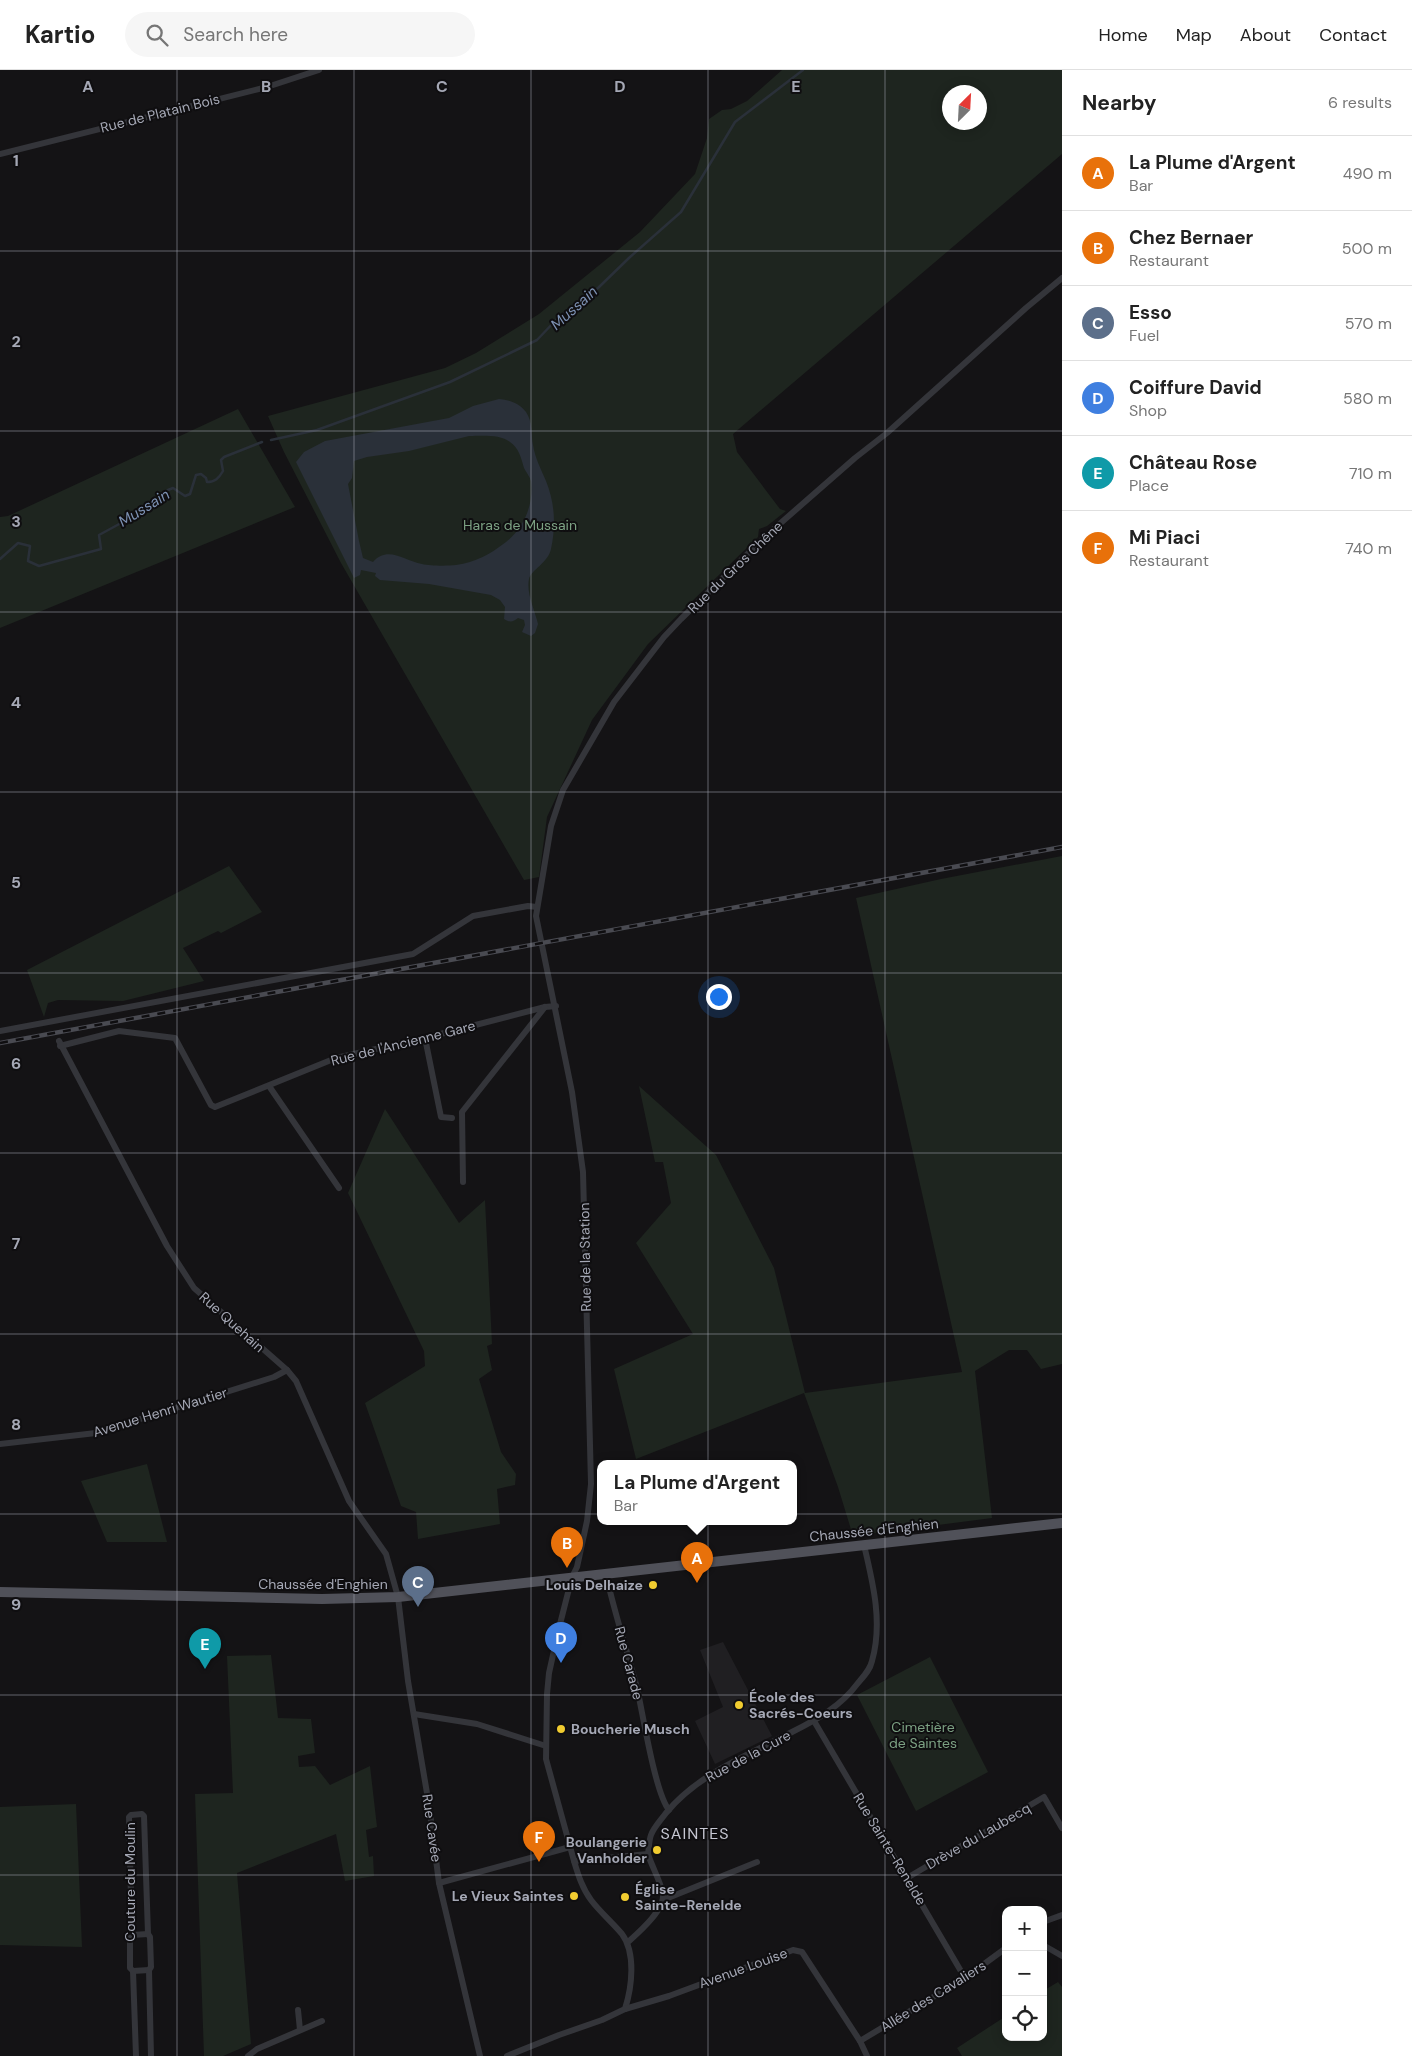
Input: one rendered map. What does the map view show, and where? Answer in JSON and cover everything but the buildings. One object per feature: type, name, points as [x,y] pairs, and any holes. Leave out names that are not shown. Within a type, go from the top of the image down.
[{"type":"main road","name":"Chaussée d'Enghien","points":[[0,1592],[322,1600],[398,1597],[1062,1523]]},
{"type":"street","name":"Rue de Platain Bois","points":[[0,154],[267,87],[319,70]]},
{"type":"street","name":"Rue du Gros Chêne","points":[[540,939],[536,916],[537,907],[551,826],[563,790],[614,702],[664,637],[767,535],[855,458],[888,433],[1026,308],[1062,278]]},
{"type":"street","points":[[0,1031],[413,954],[473,916],[528,906],[537,907]]},
{"type":"street","name":"Rue de la Station","points":[[540,939],[556,1006],[572,1092],[583,1172],[591,1468],[587,1520],[550,1673],[546,1759],[580,1878],[590,1899],[627,1943]]},
{"type":"street","name":"Rue de l'Ancienne Gare","points":[[59,1044],[118,1031],[175,1038],[211,1105],[215,1107],[336,1058],[556,1006]]},
{"type":"street","points":[[463,1182],[462,1112],[546,1007]]},
{"type":"street","points":[[425,1038],[441,1117],[452,1118]]},
{"type":"street","name":"Rue Quehain","points":[[59,1044],[167,1246],[194,1288],[287,1370],[302,1391],[349,1501],[386,1554],[398,1597]]},
{"type":"street","points":[[269,1086],[339,1188]]},
{"type":"street","name":"Avenue Henri Wautier","points":[[0,1444],[96,1433],[274,1377],[287,1370]]},
{"type":"street","name":"Rue de la Cure","points":[[648,1854],[650,1836],[669,1810],[692,1787],[716,1770],[814,1721],[838,1706],[870,1668],[876,1634],[876,1598],[864,1545]]},
{"type":"street","name":"Rue Carade","points":[[606,1574],[633,1677],[657,1782],[669,1810]]},
{"type":"street","name":"Rue Cavée","points":[[398,1597],[440,1884],[480,2056]]},
{"type":"street","points":[[414,1714],[477,1724],[546,1746]]},
{"type":"street","name":"Rue Sainte-Renelde","points":[[814,1721],[965,1978]]},
{"type":"street","name":"Drève du Laubecq","points":[[907,1878],[1044,1797],[1062,1828]]},
{"type":"street","name":"Couture du Moulin","points":[[136,2056],[133,1971],[130,1968],[130,1936],[132,1935],[129,1817],[130,1815],[142,1814],[144,1816],[148,1934],[150,1937],[151,1967],[148,1970],[151,2056]]},
{"type":"street","points":[[440,1884],[570,1847]]},
{"type":"street","points":[[507,2056],[602,2020],[625,2009],[630,1974],[630,1955],[627,1943],[656,1912],[663,1900],[662,1892],[648,1854],[574,1861]]},
{"type":"street","points":[[663,1900],[757,1862]]},
{"type":"street","points":[[1047,1921],[1062,1915]]},
{"type":"street","points":[[132,1935],[148,1934]]},
{"type":"street","points":[[1047,1947],[1062,1956]]},
{"type":"street","name":"Avenue Louise","points":[[625,2009],[669,1996],[779,1954],[798,1950],[860,2041],[867,2056]]},
{"type":"street","name":"Allée des Cavaliers","points":[[860,2041],[965,1978],[1002,1951]]},
{"type":"street","points":[[133,1971],[148,1970]]},
{"type":"street","points":[[298,2010],[300,2030]]},
{"type":"street","points":[[248,2056],[257,2049],[322,2022]]},
{"type":"shaded area","points":[[499,399],[514,402],[526,412],[531,424],[535,454],[551,498],[554,532],[551,549],[547,558],[530,576],[528,584],[538,624],[535,633],[531,636],[522,632],[525,625],[524,620],[518,618],[510,621],[504,619],[505,607],[500,600],[491,595],[429,584],[380,580],[375,576],[376,573],[361,570],[360,575],[354,578],[296,462],[304,452],[325,441],[449,418],[473,406]],"holes":[[[469,436],[506,439],[518,450],[530,479],[532,490],[529,507],[518,530],[500,547],[488,554],[470,562],[456,565],[425,565],[390,554],[379,557],[373,562],[363,558],[348,484],[352,478],[354,461],[367,457],[409,451]]]},
{"type":"shaded area","name":"École des Sacrés-Coeurs","points":[[723,1642],[772,1736],[715,1764],[695,1721],[723,1707],[700,1650]]},
{"type":"green space","name":"Haras de Mussain","points":[[782,70],[1062,70],[1062,154],[733,434],[737,452],[780,509],[786,511],[767,526],[759,529],[758,537],[648,644],[592,720],[547,817],[539,877],[524,880],[341,563],[284,452],[268,416],[445,368],[476,353],[539,314],[640,232],[695,174],[707,138],[709,119],[722,110],[731,109],[747,101]]},
{"type":"green space","points":[[238,409],[295,507],[0,628],[0,517],[8,516]]},
{"type":"green space","points":[[1062,856],[1062,1364],[1041,1369],[1027,1350],[1009,1350],[975,1371],[992,1518],[853,1536],[838,1487],[804,1393],[636,1459],[614,1369],[693,1334],[636,1243],[671,1203],[663,1162],[655,1162],[639,1086],[716,1155],[774,1268],[805,1393],[962,1372],[856,898],[941,879]]},
{"type":"green space","points":[[229,866],[262,912],[221,933],[218,931],[183,948],[204,981],[123,1001],[58,1000],[48,1003],[44,1017],[27,970]]},
{"type":"green space","points":[[385,1109],[459,1223],[485,1200],[492,1344],[487,1346],[492,1370],[479,1379],[501,1452],[516,1474],[515,1485],[497,1489],[500,1524],[418,1539],[416,1512],[401,1506],[365,1403],[425,1366],[424,1351],[348,1193]]},
{"type":"green space","points":[[147,1464],[167,1542],[107,1542],[81,1481]]},
{"type":"green space","points":[[271,1655],[278,1718],[311,1719],[315,1753],[298,1756],[299,1767],[315,1766],[330,1785],[370,1766],[377,1827],[366,1830],[369,1857],[373,1856],[374,1876],[345,1881],[336,1834],[237,1873],[251,2044],[223,2056],[204,2056],[195,1794],[233,1793],[227,1656]]},
{"type":"green space","name":"Cimetière de Saintes","points":[[930,1657],[988,1772],[916,1811],[857,1695]]},
{"type":"green space","points":[[76,1804],[82,1947],[0,1945],[0,1807]]},
{"type":"green space","points":[[1058,1982],[1062,1987],[1062,2056],[962,2056],[957,2048],[1002,2019],[1002,2041],[1047,2041],[1047,1989]]},
{"type":"waterway","name":"Mussain","points":[[271,440],[317,430],[450,382],[537,340],[556,320],[598,288],[681,212],[735,122],[803,70]]},
{"type":"waterway","name":"Mussain","points":[[0,559],[18,543],[30,546],[28,561],[39,566],[101,549],[99,535],[147,509],[168,490],[173,488],[185,496],[190,494],[196,475],[201,474],[206,478],[207,482],[215,480],[223,471],[221,460],[224,457],[262,442]]},
{"type":"railway","points":[[0,1043],[1062,847]]},
{"type":"place","name":"Chez Bernaer","points":[[567,1568]]},
{"type":"place","name":"La Plume d'Argent","points":[[697,1583]]},
{"type":"place","name":"Louis Delhaize","points":[[653,1585]]},
{"type":"place","name":"Esso","points":[[418,1607]]},
{"type":"place","name":"Coiffure David","points":[[561,1663]]},
{"type":"place","name":"Château Rose","points":[[205,1669]]},
{"type":"place","name":"École des Sacrés-Coeurs","points":[[739,1705]]},
{"type":"place","name":"Boucherie Musch","points":[[561,1729]]},
{"type":"place","name":"Boulangerie Vanholder","points":[[657,1850]]},
{"type":"place","name":"Mi Piaci","points":[[539,1862]]},
{"type":"place","name":"Le Vieux Saintes","points":[[574,1896]]},
{"type":"place","name":"Église Sainte-Renelde","points":[[625,1897]]},
{"type":"district","name":"SAINTES","points":[[695,1833]]}]
